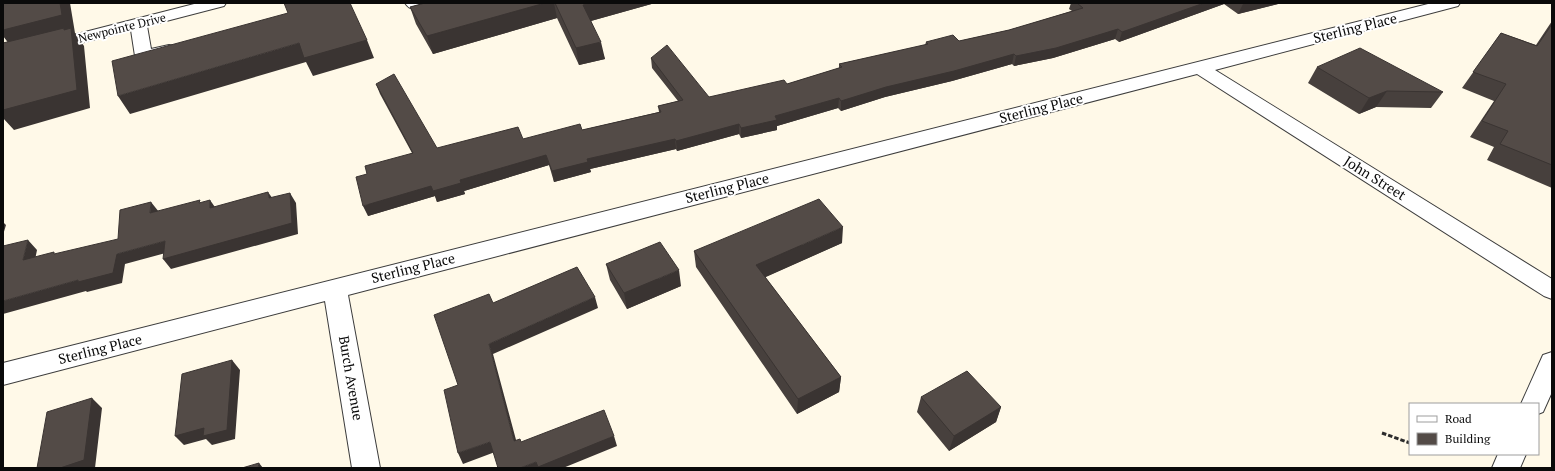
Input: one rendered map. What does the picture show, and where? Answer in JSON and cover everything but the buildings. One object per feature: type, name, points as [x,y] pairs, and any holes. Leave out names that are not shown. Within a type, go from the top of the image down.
[{"type":"street","name":"Newpointe Drive","points":[[3,58],[218,3]]},
{"type":"street","points":[[413,3],[414,5],[422,3]]},
{"type":"street","name":"Sterling Place","points":[[3,374],[1452,3]]},
{"type":"street","points":[[138,24],[144,56],[188,44]]},
{"type":"street","name":"John Street","points":[[1198,67],[1552,290]]},
{"type":"street","name":"Burch Avenue","points":[[335,288],[366,468]]},
{"type":"street","points":[[1534,403],[1552,362]]},
{"type":"street","points":[[1506,468],[1512,455]]},
{"type":"path","points":[[1382,434],[1409,443]]}]
